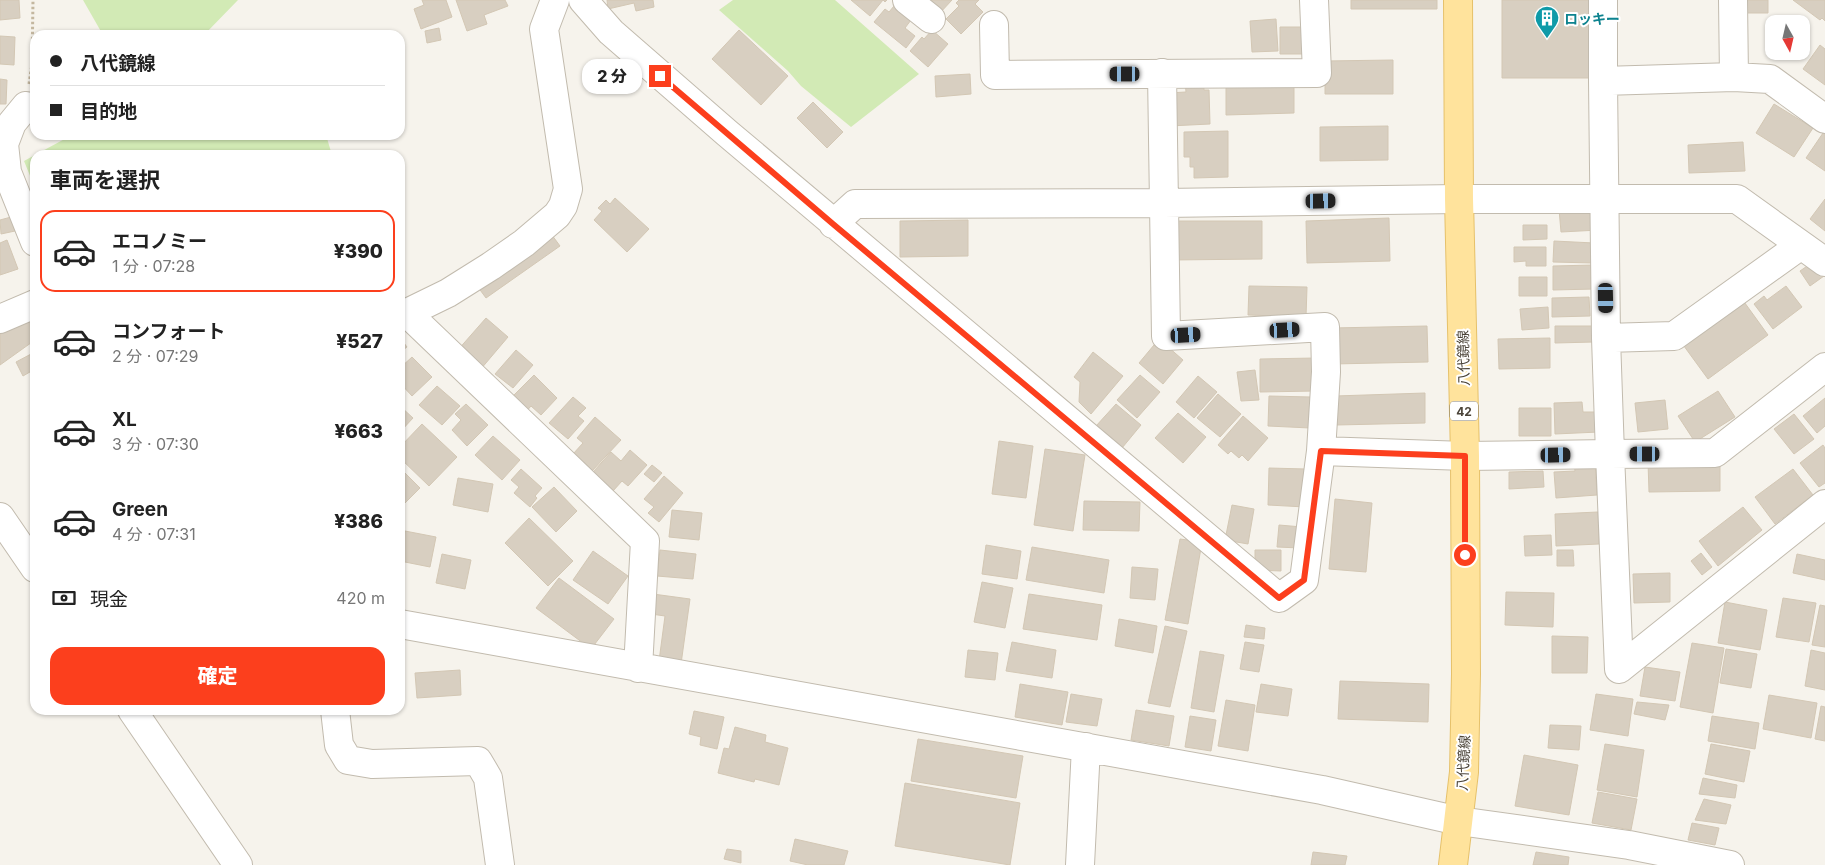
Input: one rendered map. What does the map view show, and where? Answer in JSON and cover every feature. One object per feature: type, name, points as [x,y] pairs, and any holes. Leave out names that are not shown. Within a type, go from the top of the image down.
[{"type":"main road","name":"八代鏡線","points":[[1453,865],[1464,772],[1466,694],[1465,456],[1459,199],[1458,0]]},
{"type":"street","points":[[405,314],[448,293],[491,266],[550,222],[563,206],[568,189],[544,29],[555,0]]},
{"type":"street","points":[[583,0],[611,32],[833,224],[1279,598],[1304,580],[1321,451],[1326,372],[1325,328],[1166,336],[1162,73]]},
{"type":"street","points":[[907,0],[931,19]]},
{"type":"street","points":[[994,25],[995,74],[1317,72],[1314,0]]},
{"type":"street","points":[[1603,0],[1606,338],[1619,669],[1825,504]]},
{"type":"street","points":[[1733,0],[1734,77]]},
{"type":"street","points":[[1603,81],[1734,77],[1770,79],[1825,119]]},
{"type":"street","points":[[26,106],[12,123],[4,144],[7,172],[30,230]]},
{"type":"street","points":[[833,224],[856,204],[1604,198],[1737,199],[1825,262]]},
{"type":"street","points":[[1606,338],[1674,336],[1801,244]]},
{"type":"street","points":[[0,319],[30,306]]},
{"type":"street","points":[[405,315],[645,541],[638,668]]},
{"type":"street","points":[[1321,451],[1465,456],[1716,453],[1825,366]]},
{"type":"street","points":[[0,517],[30,558]]},
{"type":"street","points":[[0,552],[30,561]]},
{"type":"street","points":[[405,625],[1322,790],[1459,821],[1629,845],[1730,865]]},
{"type":"street","points":[[135,715],[238,865]]},
{"type":"street","points":[[336,715],[339,746],[348,760],[372,764],[478,761],[488,778],[500,865]]},
{"type":"street","points":[[1080,865],[1086,747]]},
{"type":"path","points":[[33,0],[33,30]]},
{"type":"path","points":[[26,106],[30,78]]},
{"type":"green space","points":[[83,0],[238,0],[209,30],[100,30]]},
{"type":"green space","points":[[733,0],[835,0],[919,74],[851,127],[801,86],[788,71],[719,10]]},
{"type":"green space","points":[[63,140],[328,140],[330,150],[44,150]]},
{"type":"green space","points":[[30,158],[30,176],[24,161]]},
{"type":"building","points":[[0,0],[19,0],[20,18],[0,20]]},
{"type":"building","points":[[422,0],[446,0],[452,17],[421,29],[414,9],[424,5]]},
{"type":"building","points":[[456,0],[505,0],[508,6],[484,15],[487,24],[467,31]]},
{"type":"building","points":[[607,0],[653,0],[654,7],[636,11],[634,3],[608,9]]},
{"type":"building","points":[[851,0],[883,0],[870,16]]},
{"type":"building","points":[[923,0],[952,0],[939,14]]},
{"type":"building","points":[[959,0],[979,0],[975,4],[983,12],[961,34],[946,19],[959,6],[956,3]]},
{"type":"building","points":[[1351,0],[1437,0],[1437,9],[1351,9]]},
{"type":"building","name":"ロッキー","points":[[1502,0],[1593,0],[1593,78],[1502,78]]},
{"type":"building","points":[[1739,0],[1768,0],[1768,13],[1739,13]]},
{"type":"building","points":[[1793,0],[1825,0],[1825,21],[1822,18],[1820,20]]},
{"type":"building","points":[[894,6],[911,20],[905,28],[915,36],[906,48],[874,22],[885,9],[889,12]]},
{"type":"building","points":[[1276,19],[1278,51],[1252,52],[1250,21]]},
{"type":"building","points":[[1280,27],[1308,27],[1307,54],[1280,54]]},
{"type":"building","points":[[439,28],[441,40],[427,43],[425,31]]},
{"type":"building","points":[[739,30],[788,76],[761,105],[712,59]]},
{"type":"building","points":[[932,30],[948,44],[928,67],[910,51],[922,37],[924,39]]},
{"type":"building","points":[[0,36],[15,37],[14,65],[0,64]]},
{"type":"building","points":[[1820,45],[1825,49],[1825,85],[1803,69]]},
{"type":"building","points":[[1393,60],[1393,94],[1325,94],[1325,61]]},
{"type":"building","points":[[970,74],[971,94],[936,97],[935,76]]},
{"type":"building","points":[[0,79],[7,80],[6,104],[0,104]]},
{"type":"building","points":[[1203,80],[1204,90],[1209,90],[1210,124],[1169,126],[1168,93],[1186,92],[1185,81]]},
{"type":"building","points":[[1294,80],[1294,113],[1226,115],[1226,81]]},
{"type":"building","points":[[813,102],[843,132],[827,148],[797,118]]},
{"type":"building","points":[[1774,104],[1813,128],[1794,157],[1756,133]]},
{"type":"building","points":[[1388,126],[1388,160],[1320,161],[1320,127]]},
{"type":"building","points":[[1228,131],[1228,177],[1194,178],[1194,167],[1190,167],[1190,157],[1184,157],[1184,132]]},
{"type":"building","points":[[1823,133],[1825,134],[1825,171],[1806,158]]},
{"type":"building","points":[[1743,142],[1745,171],[1689,173],[1688,145]]},
{"type":"building","points":[[615,198],[649,229],[627,252],[594,220],[602,211],[598,208],[606,200],[610,204]]},
{"type":"building","points":[[1825,199],[1825,231],[1810,219]]},
{"type":"building","points":[[1597,207],[1599,230],[1561,232],[1559,209]]},
{"type":"building","points":[[11,217],[15,231],[1,234],[0,220]]},
{"type":"building","points":[[1389,218],[1390,261],[1307,263],[1306,221]]},
{"type":"building","points":[[968,220],[968,256],[900,257],[900,221]]},
{"type":"building","points":[[1171,221],[1262,221],[1262,259],[1171,260]]},
{"type":"building","points":[[1523,225],[1547,225],[1547,239],[1523,240]]},
{"type":"building","points":[[549,231],[560,246],[486,298],[475,283]]},
{"type":"building","points":[[7,240],[18,269],[0,275],[0,243]]},
{"type":"building","points":[[1554,241],[1594,243],[1593,263],[1553,262]]},
{"type":"building","points":[[1514,247],[1546,247],[1546,266],[1526,266],[1526,261],[1514,262]]},
{"type":"building","points":[[1813,262],[1824,276],[1810,286],[1800,271]]},
{"type":"building","points":[[1594,265],[1595,289],[1553,290],[1553,266]]},
{"type":"building","points":[[1519,277],[1547,277],[1547,296],[1519,296]]},
{"type":"building","points":[[1249,286],[1307,287],[1306,317],[1248,315]]},
{"type":"building","points":[[1786,286],[1802,307],[1773,329],[1754,304],[1764,296],[1767,300]]},
{"type":"building","points":[[1589,297],[1590,316],[1552,317],[1552,298]]},
{"type":"building","points":[[1742,299],[1768,335],[1708,379],[1681,342]]},
{"type":"building","points":[[1548,307],[1549,328],[1522,330],[1520,309]]},
{"type":"building","points":[[25,313],[30,320],[30,344],[0,365],[0,331]]},
{"type":"building","points":[[486,318],[508,337],[480,370],[457,351]]},
{"type":"building","points":[[1427,326],[1428,362],[1332,364],[1332,328]]},
{"type":"building","points":[[1555,326],[1594,326],[1594,342],[1555,343]]},
{"type":"building","points":[[1550,338],[1550,368],[1499,369],[1498,339]]},
{"type":"building","points":[[1159,339],[1183,360],[1163,384],[1139,363]]},
{"type":"building","points":[[516,350],[533,365],[513,388],[495,374]]},
{"type":"building","points":[[1093,352],[1123,376],[1091,414],[1079,402],[1080,382],[1074,377]]},
{"type":"building","points":[[30,355],[30,372],[23,376],[16,362]]},
{"type":"building","points":[[412,357],[432,377],[412,396],[405,388],[405,363]]},
{"type":"building","points":[[1315,358],[1316,391],[1260,392],[1260,359]]},
{"type":"building","points":[[1255,370],[1259,400],[1241,401],[1237,372]]},
{"type":"building","points":[[534,375],[557,398],[541,415],[531,406],[525,413],[510,399]]},
{"type":"building","points":[[1140,375],[1160,392],[1137,418],[1117,400]]},
{"type":"building","points":[[1198,376],[1217,392],[1194,418],[1176,402]]},
{"type":"building","points":[[437,386],[460,406],[442,425],[419,405]]},
{"type":"building","points":[[1718,391],[1735,417],[1695,442],[1678,416]]},
{"type":"building","points":[[1425,393],[1425,423],[1336,425],[1335,396]]},
{"type":"building","points":[[1218,394],[1241,414],[1220,437],[1197,418]]},
{"type":"building","points":[[1269,396],[1311,397],[1310,428],[1268,426]]},
{"type":"building","points":[[573,397],[586,408],[578,416],[584,421],[568,439],[549,423]]},
{"type":"building","points":[[1825,398],[1825,426],[1817,433],[1803,416]]},
{"type":"building","points":[[1665,400],[1668,429],[1638,432],[1635,403]]},
{"type":"building","points":[[1582,402],[1583,412],[1599,412],[1599,432],[1555,434],[1554,403]]},
{"type":"building","points":[[466,404],[488,425],[467,446],[452,430],[461,420],[455,414]]},
{"type":"building","points":[[1116,404],[1141,425],[1122,448],[1096,426]]},
{"type":"building","points":[[1519,408],[1551,408],[1551,436],[1519,436]]},
{"type":"building","points":[[405,411],[413,418],[405,427]]},
{"type":"building","points":[[1178,413],[1206,437],[1183,463],[1155,438]]},
{"type":"building","points":[[1794,414],[1814,439],[1794,454],[1774,429]]},
{"type":"building","points":[[1243,416],[1268,438],[1248,461],[1242,455],[1239,458],[1231,451],[1228,454],[1218,445]]},
{"type":"building","points":[[595,417],[621,440],[592,471],[573,454],[583,443],[577,438]]},
{"type":"building","points":[[422,424],[457,457],[429,486],[405,463],[405,442]]},
{"type":"building","points":[[493,436],[520,460],[502,480],[475,455]]},
{"type":"building","points":[[999,441],[1033,446],[1026,498],[992,494]]},
{"type":"building","points":[[1823,445],[1825,448],[1825,483],[1819,487],[1800,463]]},
{"type":"building","points":[[1045,449],[1085,455],[1073,531],[1034,525]]},
{"type":"building","points":[[630,450],[647,465],[628,486],[622,481],[613,491],[593,472],[611,452],[621,461]]},
{"type":"building","points":[[1595,460],[1597,495],[1556,498],[1554,472],[1575,471],[1574,462]]},
{"type":"building","points":[[1720,461],[1720,491],[1649,492],[1648,462]]},
{"type":"building","points":[[652,465],[662,473],[654,482],[644,474]]},
{"type":"building","points":[[1269,468],[1306,469],[1305,507],[1268,505]]},
{"type":"building","points":[[521,469],[542,488],[535,496],[537,498],[530,507],[514,493],[519,487],[511,480]]},
{"type":"building","points":[[1793,469],[1813,495],[1775,524],[1755,497]]},
{"type":"building","points":[[1543,471],[1544,487],[1509,489],[1509,472]]},
{"type":"building","points":[[405,473],[420,488],[405,503]]},
{"type":"building","points":[[664,476],[683,493],[659,522],[648,513],[654,507],[644,499]]},
{"type":"building","points":[[458,478],[493,484],[488,512],[453,505]]},
{"type":"building","points":[[554,487],[577,511],[556,532],[532,507]]},
{"type":"building","points":[[1335,499],[1372,503],[1366,572],[1329,569]]},
{"type":"building","points":[[1084,501],[1140,502],[1139,531],[1083,530]]},
{"type":"building","points":[[1232,505],[1254,509],[1248,544],[1225,540]]},
{"type":"building","points":[[1743,507],[1762,530],[1718,566],[1699,541]]},
{"type":"building","points":[[672,510],[702,513],[699,540],[669,537]]},
{"type":"building","points":[[1598,512],[1599,544],[1556,546],[1555,514]]},
{"type":"building","points":[[529,518],[573,561],[548,586],[505,543]]},
{"type":"building","points":[[1279,525],[1302,527],[1300,548],[1277,547]]},
{"type":"building","points":[[405,531],[436,537],[430,567],[405,562]]},
{"type":"building","points":[[1551,535],[1552,555],[1525,556],[1524,536]]},
{"type":"building","points":[[1180,539],[1202,542],[1188,624],[1165,620]]},
{"type":"building","points":[[986,545],[1021,551],[1017,579],[982,574]]},
{"type":"building","points":[[1032,547],[1109,560],[1104,593],[1026,580]]},
{"type":"building","points":[[660,550],[696,554],[693,579],[657,576]]},
{"type":"building","points":[[1255,550],[1281,550],[1281,571],[1255,570]]},
{"type":"building","points":[[1557,550],[1573,550],[1574,566],[1557,566]]},
{"type":"building","points":[[593,551],[628,576],[608,604],[573,580]]},
{"type":"building","points":[[1701,553],[1712,567],[1702,575],[1691,561]]},
{"type":"building","points":[[442,554],[471,560],[465,589],[436,583]]},
{"type":"building","points":[[1797,554],[1825,560],[1825,580],[1793,573]]},
{"type":"building","points":[[1132,567],[1158,569],[1155,600],[1130,598]]},
{"type":"building","points":[[1670,573],[1670,602],[1634,603],[1633,574]]},
{"type":"building","points":[[559,578],[614,619],[591,649],[536,608]]},
{"type":"building","points":[[982,582],[1013,588],[1005,628],[974,622]]},
{"type":"building","points":[[1506,592],[1554,593],[1553,627],[1505,625]]},
{"type":"building","points":[[653,594],[690,599],[681,664],[659,661],[665,616],[651,614]]},
{"type":"building","points":[[1029,594],[1102,605],[1097,640],[1023,629]]},
{"type":"building","points":[[1783,598],[1816,603],[1809,642],[1776,637]]},
{"type":"building","points":[[1725,602],[1767,610],[1760,650],[1718,643]]},
{"type":"building","points":[[1820,605],[1825,606],[1825,647],[1812,645]]},
{"type":"building","points":[[1119,619],[1157,626],[1153,653],[1115,646]]},
{"type":"building","points":[[1246,625],[1265,628],[1264,639],[1244,637]]},
{"type":"building","points":[[1165,626],[1187,631],[1170,707],[1148,703]]},
{"type":"building","points":[[1552,636],[1588,637],[1587,673],[1552,673]]},
{"type":"building","points":[[1012,642],[1056,650],[1052,678],[1006,671]]},
{"type":"building","points":[[1245,642],[1264,645],[1259,672],[1240,669]]},
{"type":"building","points":[[1692,643],[1724,648],[1713,713],[1680,707]]},
{"type":"building","points":[[1726,649],[1757,654],[1751,688],[1720,683]]},
{"type":"building","points":[[968,650],[998,653],[995,680],[965,677]]},
{"type":"building","points":[[1811,650],[1825,653],[1825,690],[1805,686]]},
{"type":"building","points":[[1200,651],[1224,655],[1214,712],[1191,708]]},
{"type":"building","points":[[1645,667],[1680,672],[1675,701],[1640,696]]},
{"type":"building","points":[[460,670],[461,695],[417,698],[415,673]]},
{"type":"building","points":[[1340,681],[1429,684],[1428,722],[1338,719]]},
{"type":"building","points":[[1020,684],[1068,692],[1062,725],[1015,717]]},
{"type":"building","points":[[1261,684],[1292,689],[1288,716],[1256,712]]},
{"type":"building","points":[[1071,694],[1102,699],[1097,726],[1066,722]]},
{"type":"building","points":[[1596,694],[1633,699],[1628,736],[1590,730]]},
{"type":"building","points":[[1769,695],[1817,703],[1811,738],[1763,729]]},
{"type":"building","points":[[1226,700],[1255,705],[1248,751],[1218,746]]},
{"type":"building","points":[[1637,702],[1669,705],[1665,720],[1634,714]]},
{"type":"building","points":[[1821,706],[1825,707],[1825,741],[1815,739]]},
{"type":"building","points":[[1136,710],[1174,716],[1169,746],[1131,740]]},
{"type":"building","points":[[694,711],[724,717],[717,749],[700,745],[701,737],[689,734]]},
{"type":"building","points":[[1190,716],[1216,720],[1211,751],[1185,747]]},
{"type":"building","points":[[1712,716],[1759,723],[1755,749],[1708,741]]},
{"type":"building","points":[[1550,725],[1581,726],[1579,750],[1548,748]]},
{"type":"building","points":[[735,727],[766,735],[765,742],[788,748],[779,785],[755,779],[754,782],[718,773],[724,748],[729,749]]},
{"type":"building","points":[[918,739],[1023,756],[1016,798],[911,781]]},
{"type":"building","points":[[1605,744],[1644,750],[1637,797],[1597,790]]},
{"type":"building","points":[[1711,744],[1750,751],[1744,782],[1705,774]]},
{"type":"building","points":[[1524,755],[1578,765],[1569,815],[1515,806]]},
{"type":"building","points":[[1703,778],[1737,785],[1735,798],[1699,794]]},
{"type":"building","points":[[905,783],[1020,803],[1010,865],[895,846]]},
{"type":"building","points":[[1598,792],[1637,799],[1631,830],[1592,823]]},
{"type":"building","points":[[1704,799],[1731,805],[1726,824],[1695,820]]},
{"type":"building","points":[[1692,823],[1719,828],[1715,845],[1688,840]]},
{"type":"building","points":[[795,839],[848,851],[844,865],[808,865],[790,861]]},
{"type":"building","points":[[727,849],[741,851],[741,863],[724,859]]},
{"type":"building","points":[[1313,852],[1347,856],[1345,865],[1311,865]]},
{"type":"building","points":[[1536,852],[1569,857],[1568,865],[1533,865]]},
{"type":"place","name":"ロッキー","points":[[1547,39]]},
{"type":"route","points":[[660,76],[833,224],[1279,598],[1304,580],[1321,451],[1465,456],[1465,555]]}]
